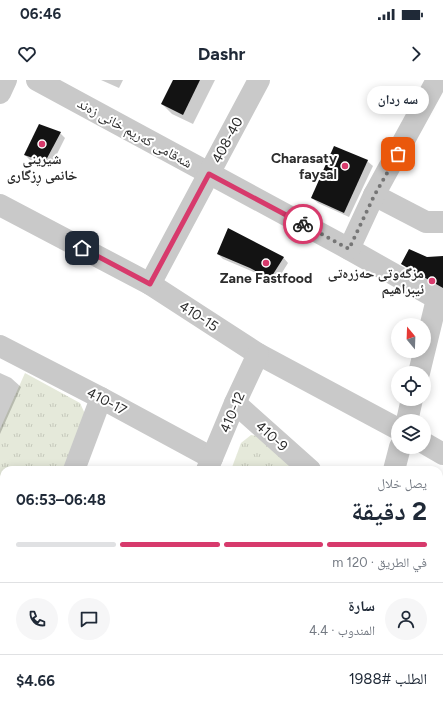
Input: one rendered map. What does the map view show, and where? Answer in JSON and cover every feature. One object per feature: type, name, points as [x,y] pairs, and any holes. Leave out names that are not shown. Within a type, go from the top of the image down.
[{"type":"street","points":[[0,93],[6,80]]},
{"type":"street","name":"شەقامی کەریم خانی زەند","points":[[37,80],[440,300]]},
{"type":"street","name":"408-40","points":[[150,284],[259,80]]},
{"type":"street","points":[[349,249],[374,196],[436,92]]},
{"type":"street","points":[[374,196],[426,222],[443,222]]},
{"type":"street","name":"410-15","points":[[0,205],[150,284],[258,354],[391,425]]},
{"type":"street","points":[[421,366],[440,300]]},
{"type":"street","name":"410-17","points":[[0,346],[101,398],[210,464]]},
{"type":"street","name":"410-12","points":[[210,464],[235,403],[258,354]]},
{"type":"street","points":[[76,466],[101,398]]},
{"type":"street","name":"410-9","points":[[235,403],[306,466]]},
{"type":"street","points":[[431,447],[443,454]]},
{"type":"street","points":[[395,466],[398,454]]},
{"type":"green space","points":[[25,373],[80,403],[86,416],[66,466],[0,466],[0,429]]},
{"type":"green space","points":[[251,435],[267,437],[296,466],[232,466],[241,443]]},
{"type":"building","points":[[173,80],[200,80],[183,115],[161,104]]},
{"type":"building","name":"شیرینی خانمی ڕزگاری","points":[[39,124],[61,132],[45,162],[24,155]]},
{"type":"building","points":[[334,146],[368,160],[344,213],[311,198]]},
{"type":"building","points":[[228,228],[284,257],[270,279],[250,268],[217,254]]},
{"type":"building","name":"مزگەوتی حەزرەتی ئیبراهیم","points":[[409,249],[427,257],[443,256],[443,288],[401,264]]},
{"type":"way so far","points":[[303,224],[349,249],[374,196],[398,154]]},
{"type":"place","name":"شیرینی خانمی ڕزگاری","points":[[42,144]]},
{"type":"place","name":"سه ردان","points":[[398,154]]},
{"type":"place","name":"Charasaty faysal","points":[[345,166]]},
{"type":"place","name":"Zane Fastfood","points":[[266,263]]},
{"type":"place","name":"مزگەوتی حەزرەتی ئیبراهیم","points":[[432,281]]},
{"type":"route","points":[[82,248],[150,284],[209,174],[303,224]]}]
